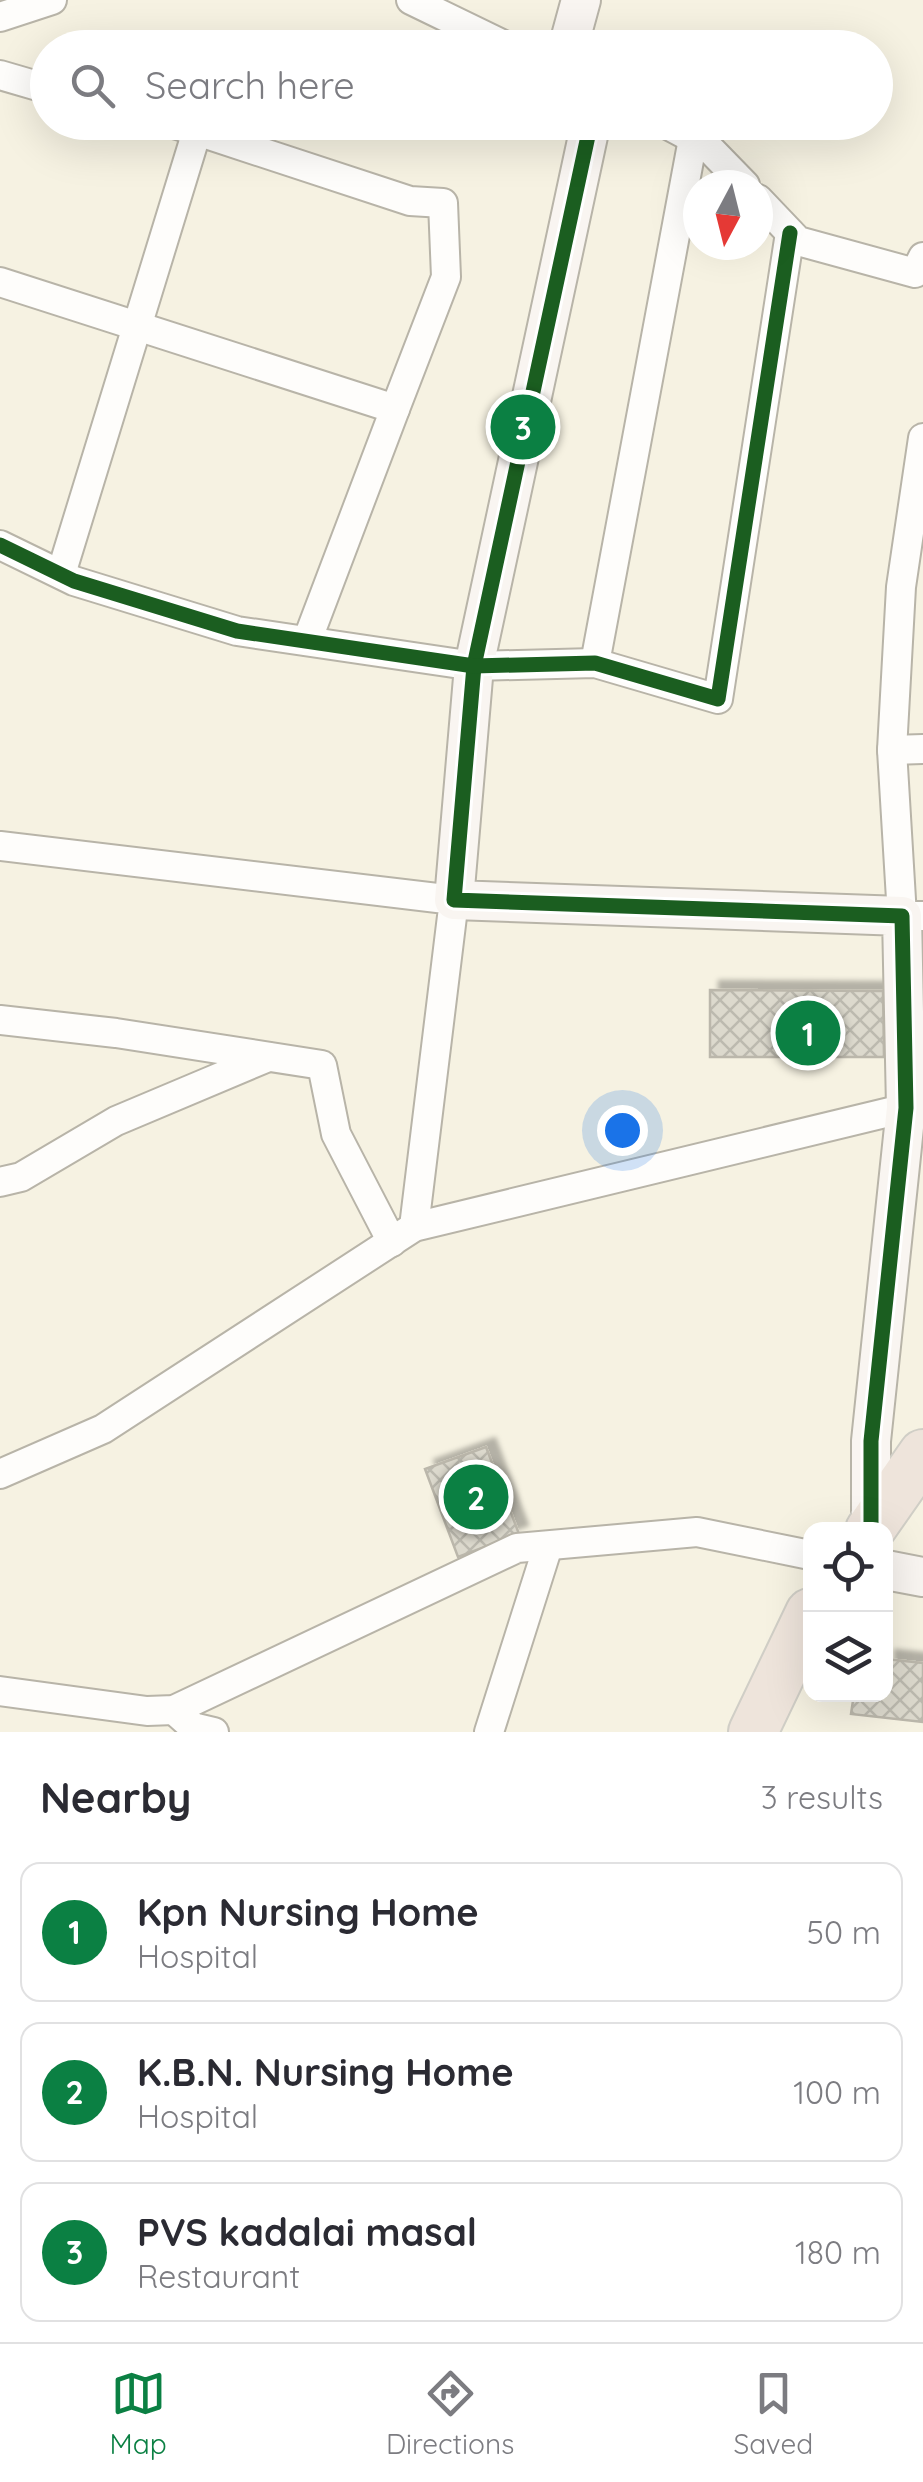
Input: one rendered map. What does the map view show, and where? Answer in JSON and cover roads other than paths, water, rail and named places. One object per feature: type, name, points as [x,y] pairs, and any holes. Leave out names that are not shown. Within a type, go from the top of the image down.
[{"type":"highway","points":[[886,1522],[923,1454]]},
{"type":"highway","points":[[753,1732],[803,1628]]},
{"type":"highway","points":[[780,1732],[803,1681]]},
{"type":"street","points":[[0,17],[52,0]]},
{"type":"street","points":[[411,0],[473,30]]},
{"type":"street","points":[[573,30],[582,0]]},
{"type":"street","points":[[0,75],[30,84]]},
{"type":"street","points":[[61,574],[195,140]]},
{"type":"street","points":[[225,140],[410,201],[443,204],[446,276],[308,641]]},
{"type":"street","points":[[403,1235],[454,900],[474,666],[588,140]]},
{"type":"street","points":[[595,662],[693,140]]},
{"type":"street","points":[[696,140],[730,170]]},
{"type":"street","points":[[773,214],[798,241],[915,273],[923,257]]},
{"type":"street","points":[[0,545],[61,574],[237,631],[474,666],[595,662],[718,699],[790,232]]},
{"type":"street","points":[[0,282],[394,408]]},
{"type":"street","points":[[874,1522],[871,1442],[914,1108],[912,916],[892,750],[912,587],[923,438]]},
{"type":"street","points":[[892,750],[923,749]]},
{"type":"street","points":[[0,846],[454,900],[912,916]]},
{"type":"street","points":[[0,1020],[322,1065],[336,1134],[403,1235]]},
{"type":"street","points":[[0,1182],[22,1176],[116,1121],[269,1056]]},
{"type":"street","points":[[0,1474],[103,1429],[403,1235],[914,1108]]},
{"type":"street","points":[[123,1732],[517,1548],[697,1532],[803,1554]]},
{"type":"street","points":[[489,1732],[548,1546]]},
{"type":"street","points":[[893,1556],[923,1578]]},
{"type":"street","points":[[0,1691],[161,1711],[193,1728],[214,1732]]},
{"type":"place","name":"PVS kadalai masal","points":[[523,427]]},
{"type":"place","name":"Kpn Nursing Home","points":[[808,1033]]},
{"type":"place","name":"K.B.N. Nursing Home","points":[[476,1497]]}]
